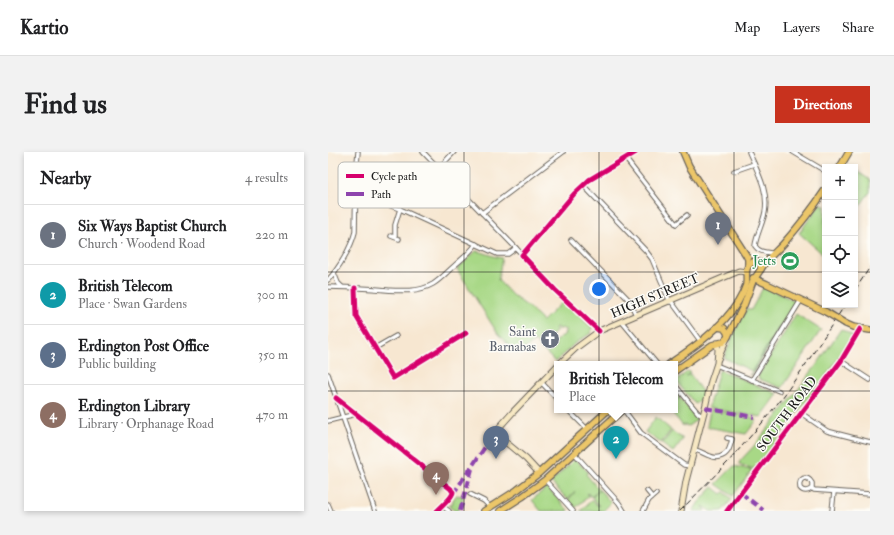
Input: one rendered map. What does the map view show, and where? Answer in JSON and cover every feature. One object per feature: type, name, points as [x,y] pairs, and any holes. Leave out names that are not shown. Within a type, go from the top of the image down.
[{"type":"main road","points":[[673,361],[712,332],[733,310],[746,286],[746,273],[748,265],[746,255],[689,166],[683,152]]},
{"type":"main road","points":[[842,164],[850,152]]},
{"type":"main road","points":[[716,364],[755,278],[769,258],[784,243],[810,212],[822,194]]},
{"type":"main road","points":[[738,242],[756,261],[760,263],[763,278],[767,284]]},
{"type":"main road","points":[[748,265],[772,253],[784,243]]},
{"type":"main road","name":"HIGH STREET","points":[[562,361],[576,348],[599,332],[739,271],[746,273]]},
{"type":"main road","points":[[746,273],[749,276],[826,312],[846,324],[860,329],[870,330]]},
{"type":"main road","points":[[717,327],[726,329],[728,337]]},
{"type":"main road","points":[[681,511],[690,466],[716,364],[718,350],[717,343],[712,338],[712,332]]},
{"type":"main road","points":[[678,369],[717,343],[723,342],[728,337]]},
{"type":"main road","name":"HIGH STREET","points":[[539,473],[530,463],[497,434],[496,431],[554,369]]},
{"type":"main road","points":[[484,511],[518,490],[539,473],[605,413]]},
{"type":"main road","points":[[500,511],[545,480],[620,413]]},
{"type":"street","points":[[358,152],[358,162]]},
{"type":"street","points":[[423,152],[433,162]]},
{"type":"street","points":[[445,162],[454,152]]},
{"type":"street","points":[[482,212],[562,152]]},
{"type":"street","points":[[522,255],[583,185],[636,152]]},
{"type":"street","points":[[749,152],[766,196],[765,210],[755,246],[761,252],[772,253]]},
{"type":"street","points":[[793,152],[822,169]]},
{"type":"street","points":[[626,158],[676,224],[687,215]]},
{"type":"street","points":[[735,170],[754,164]]},
{"type":"street","points":[[583,185],[652,259],[670,302],[700,342]]},
{"type":"street","points":[[470,200],[554,290],[599,332]]},
{"type":"street","points":[[328,280],[345,255],[353,239],[356,225],[356,208]]},
{"type":"street","points":[[397,208],[497,254],[508,254],[516,248]]},
{"type":"street","points":[[399,239],[393,237],[400,209]]},
{"type":"street","points":[[571,240],[629,300],[636,315]]},
{"type":"street","points":[[328,287],[412,290],[424,287],[440,279],[476,244]]},
{"type":"street","points":[[334,273],[342,288]]},
{"type":"street","points":[[355,288],[356,316],[393,378],[466,333]]},
{"type":"street","points":[[752,380],[801,300]]},
{"type":"street","points":[[622,322],[654,361]]},
{"type":"street","name":"SOUTH ROAD","points":[[727,511],[841,361],[860,329]]},
{"type":"street","points":[[375,348],[396,336]]},
{"type":"street","points":[[841,361],[870,380]]},
{"type":"street","points":[[716,364],[779,391]]},
{"type":"street","points":[[328,374],[375,511]]},
{"type":"street","points":[[541,382],[554,396]]},
{"type":"street","points":[[678,389],[699,414],[703,416]]},
{"type":"street","points":[[336,398],[451,489],[453,494],[437,511]]},
{"type":"street","points":[[571,413],[587,429]]},
{"type":"street","points":[[625,413],[641,433],[684,465],[690,466]]},
{"type":"street","points":[[801,413],[827,432],[870,442]]},
{"type":"street","points":[[328,421],[356,414]]},
{"type":"street","points":[[694,450],[701,451],[713,458],[722,456],[728,451],[732,439],[727,438]]},
{"type":"street","points":[[574,453],[619,503],[624,511]]},
{"type":"street","points":[[545,480],[572,511]]},
{"type":"street","points":[[812,488],[814,490],[870,494]]},
{"type":"street","points":[[643,511],[648,500],[654,495],[647,491]]},
{"type":"street","points":[[832,511],[834,492]]},
{"type":"street","points":[[470,494],[484,500],[490,507]]},
{"type":"street","points":[[328,504],[330,511]]},
{"type":"street","points":[[442,506],[449,511]]},
{"type":"green space","points":[[858,172],[870,180],[870,192],[858,208]]},
{"type":"green space","points":[[821,203],[822,204],[822,253],[799,233]]},
{"type":"green space","points":[[476,251],[502,258],[498,280],[512,295],[527,306],[543,321],[562,302],[592,327],[591,333],[574,344],[556,361],[554,361],[535,341],[516,353],[498,334],[457,269]],"holes":[[[557,327],[559,330],[562,328],[567,330],[564,332],[565,334],[554,342],[556,346],[549,351],[542,345],[542,341],[545,338],[543,337],[547,334],[550,337],[557,331],[555,328]]]},
{"type":"green space","points":[[764,286],[796,303],[782,326],[780,325],[752,371],[724,358],[747,308],[751,310]]},
{"type":"green space","points":[[796,314],[821,330],[782,388],[759,379],[758,376]]},
{"type":"green space","points":[[780,325],[782,326],[752,375],[750,375]]},
{"type":"green space","points":[[841,329],[853,336],[831,369],[754,469],[739,464],[791,399]]},
{"type":"green space","points":[[720,370],[778,394],[761,417],[708,408]]},
{"type":"green space","points":[[688,371],[690,373],[686,376],[690,374],[705,396],[695,404],[678,383],[678,379]]},
{"type":"green space","points":[[680,398],[693,413],[692,415],[694,414],[698,419],[688,426],[683,426],[672,413],[678,413],[678,399]]},
{"type":"green space","points":[[710,410],[749,417],[757,420],[746,434],[707,427]]},
{"type":"green space","points":[[656,417],[671,430],[661,443],[645,432]]},
{"type":"green space","points":[[672,431],[683,439],[673,452],[662,444]]},
{"type":"green space","points":[[575,459],[588,472],[586,474],[599,490],[591,497],[588,493],[587,494],[589,496],[575,508],[568,500],[575,492],[567,499],[551,482]]},
{"type":"green space","points":[[734,466],[752,470],[733,496],[716,484]]},
{"type":"green space","points":[[547,487],[569,511],[541,511],[532,500]]},
{"type":"green space","points":[[713,487],[722,494],[724,492],[732,499],[722,511],[710,511],[703,506],[705,511],[693,511],[699,502]]},
{"type":"green space","points":[[600,490],[611,503],[603,511],[598,511],[600,509],[597,511],[580,511],[592,500],[599,506],[592,497]]},
{"type":"green space","points":[[463,494],[462,502],[458,511],[449,506],[452,504],[457,495],[460,496]]},
{"type":"railway","points":[[858,285],[870,267]]},
{"type":"railway","points":[[680,511],[729,461],[762,423],[785,394],[843,308]]},
{"type":"marked path","points":[[705,408],[754,417]]},
{"type":"marked path","points":[[453,494],[496,431]]},
{"type":"marked path","points":[[460,511],[472,469]]},
{"type":"marked path","points":[[741,493],[763,510]]},
{"type":"cycle path","points":[[599,331],[555,290],[522,255],[574,194],[589,180],[636,152]]},
{"type":"cycle path","points":[[355,288],[356,316],[393,378],[466,333]]},
{"type":"cycle path","points":[[727,511],[841,361],[860,329]]},
{"type":"cycle path","points":[[336,398],[451,489],[453,492],[451,497],[437,511]]},
{"type":"place","name":"Six Ways Baptist Church","points":[[718,245]]},
{"type":"place","name":"Jetts","points":[[790,261]]},
{"type":"place","name":"Saint Barnabas","points":[[550,339]]},
{"type":"place","name":"Erdington Post Office","points":[[496,459]]},
{"type":"place","name":"British Telecom","points":[[616,459]]},
{"type":"place","name":"Erdington Library","points":[[436,495]]}]
